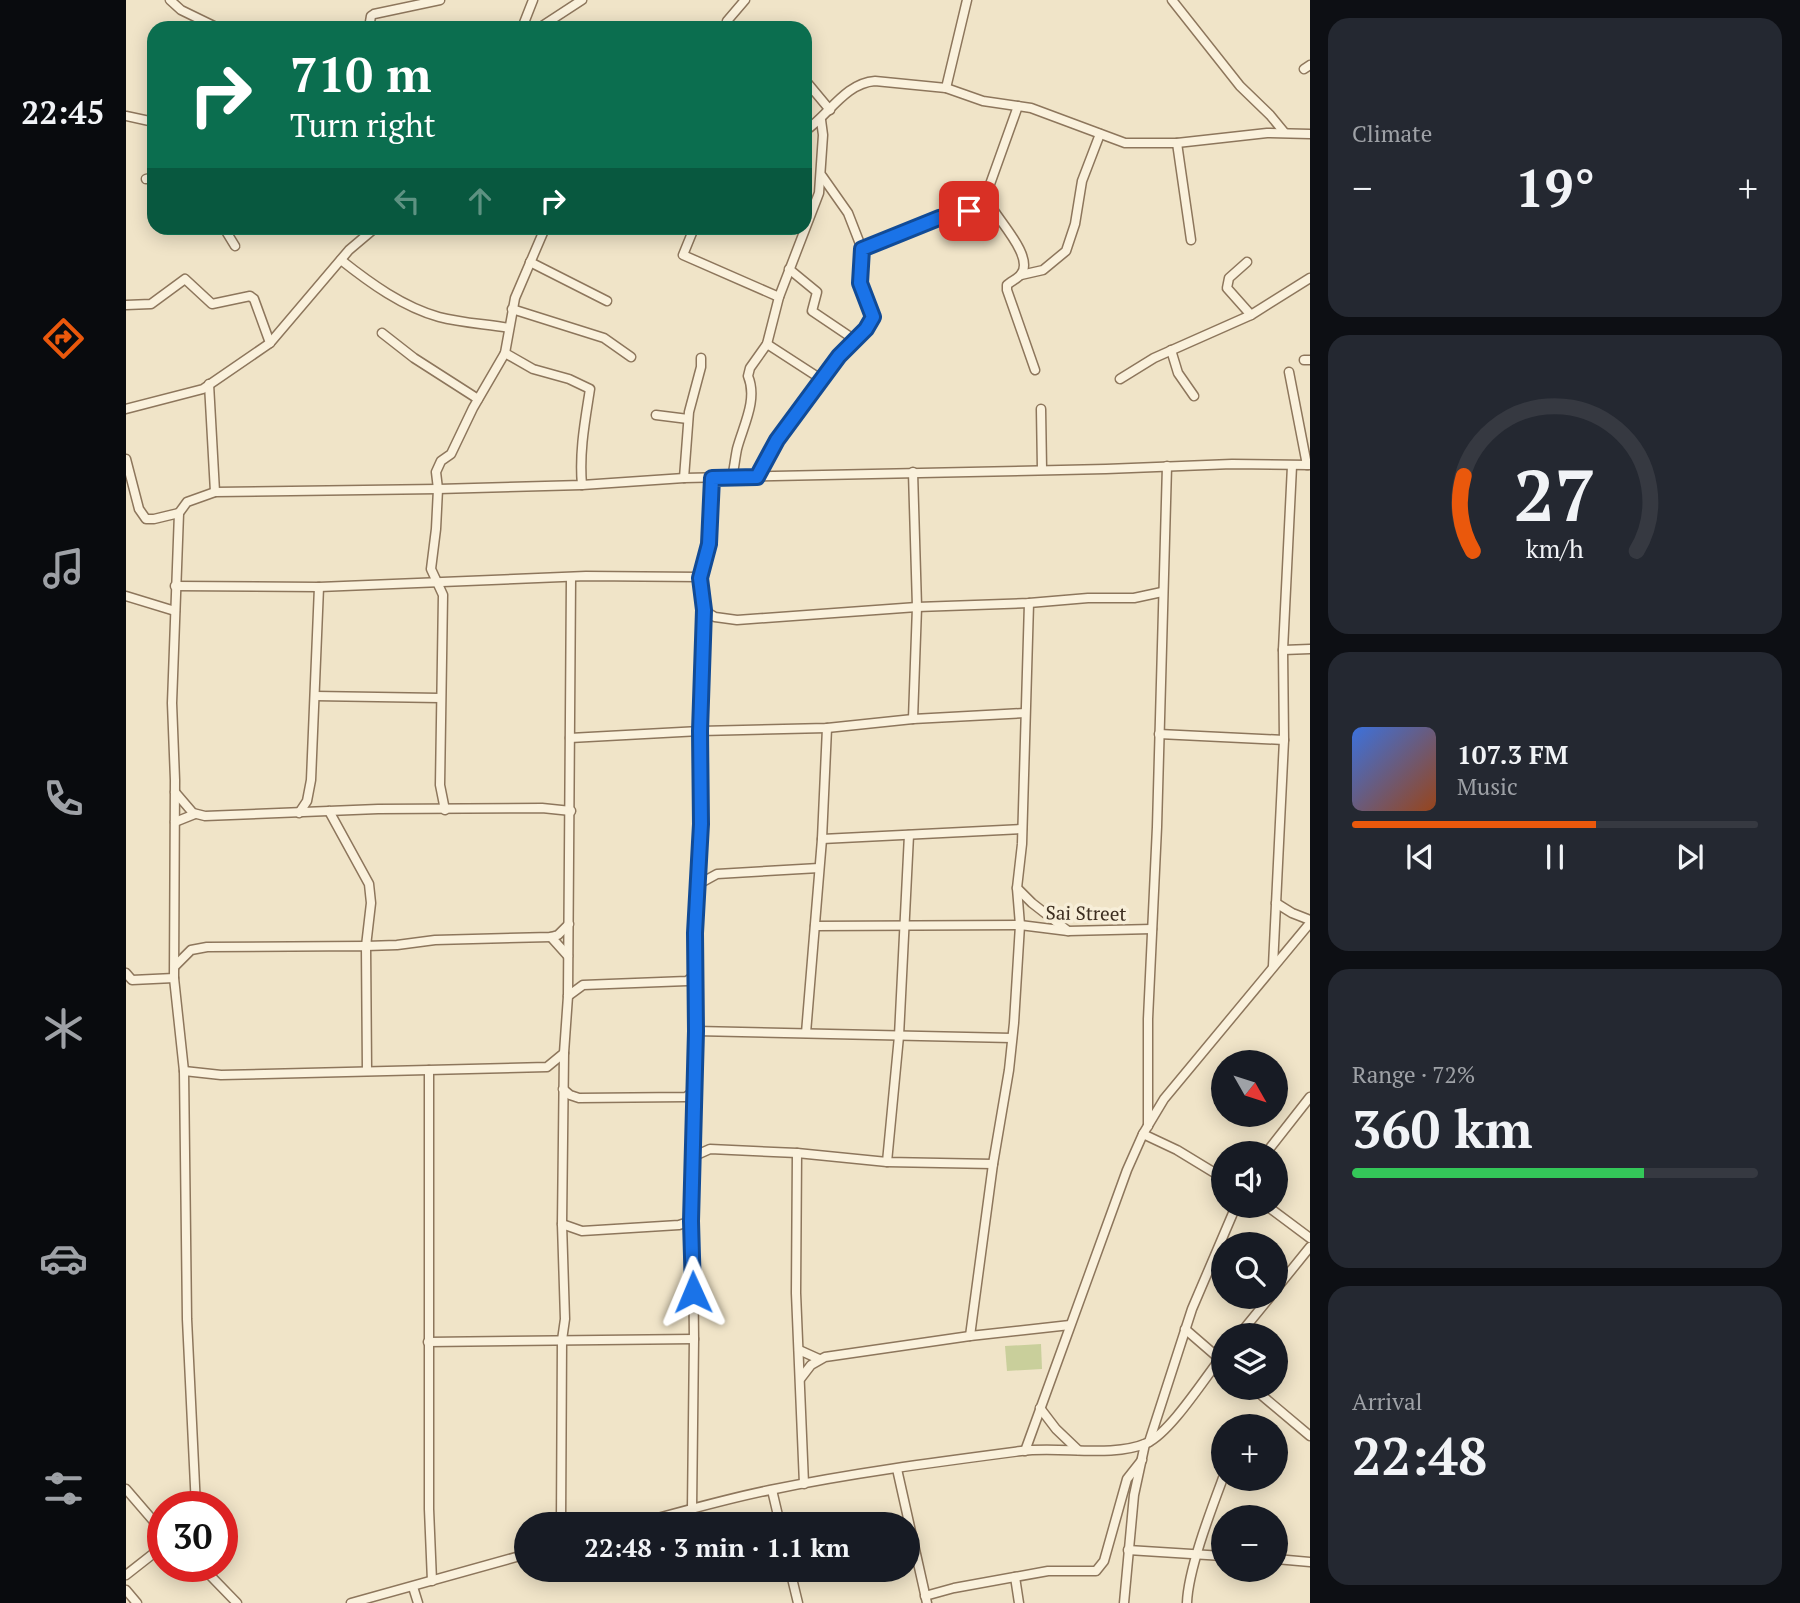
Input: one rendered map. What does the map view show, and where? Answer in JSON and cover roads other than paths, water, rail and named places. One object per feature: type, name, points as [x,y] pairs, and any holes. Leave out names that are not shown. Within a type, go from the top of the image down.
[{"type":"street","points":[[170,0],[181,10],[204,21]]},
{"type":"street","points":[[181,10],[183,0]]},
{"type":"street","points":[[370,21],[374,13],[440,0]]},
{"type":"street","points":[[525,21],[533,0]]},
{"type":"street","points":[[550,21],[582,0]]},
{"type":"street","points":[[727,21],[745,0]]},
{"type":"street","points":[[946,88],[967,0]]},
{"type":"street","points":[[1172,0],[1240,86],[1270,114],[1284,132]]},
{"type":"street","points":[[812,126],[843,96],[869,81],[946,88],[983,101],[1046,113],[1125,143],[1177,143],[1284,132],[1310,134]]},
{"type":"street","points":[[812,88],[830,110]]},
{"type":"street","points":[[862,249],[939,218],[977,207],[987,197],[987,190],[1018,106]]},
{"type":"street","points":[[126,116],[147,120]]},
{"type":"street","points":[[812,213],[822,176],[821,120]]},
{"type":"street","points":[[1035,370],[1007,285],[1021,275],[1043,270],[1066,251],[1075,224],[1079,190],[1100,134]]},
{"type":"street","points":[[1177,143],[1191,240]]},
{"type":"street","points":[[757,477],[777,440],[821,379],[866,329],[873,317],[860,283],[862,249],[848,213],[822,176]]},
{"type":"street","points":[[987,190],[990,205],[1018,245],[1023,267],[1021,275]]},
{"type":"street","points":[[228,235],[235,246]]},
{"type":"street","points":[[126,409],[203,389],[270,343],[341,260],[367,235]]},
{"type":"street","points":[[445,810],[440,785],[443,595],[430,569],[436,530],[436,472],[439,464],[451,454],[478,399],[505,353],[512,309],[542,235]]},
{"type":"street","points":[[691,235],[683,256],[779,297]]},
{"type":"street","points":[[732,478],[750,406],[750,368],[767,344],[779,297],[803,235]]},
{"type":"street","points":[[341,260],[378,288],[439,317],[509,328]]},
{"type":"street","points":[[530,262],[607,301]]},
{"type":"street","points":[[1247,262],[1229,278],[1227,288],[1251,315]]},
{"type":"street","points":[[789,269],[817,292],[812,311],[855,340]]},
{"type":"street","points":[[1120,379],[1171,350],[1251,315],[1310,278]]},
{"type":"street","points":[[126,305],[151,304],[185,279],[212,303],[250,296],[254,299],[270,343]]},
{"type":"street","points":[[512,309],[604,338],[631,357]]},
{"type":"street","points":[[382,333],[414,358],[478,399]]},
{"type":"street","points":[[767,344],[821,379]]},
{"type":"street","points":[[1171,350],[1178,373],[1194,396]]},
{"type":"street","points":[[505,353],[533,369],[569,379],[590,389],[580,465],[582,485]]},
{"type":"street","points":[[684,478],[688,419],[701,358]]},
{"type":"street","points":[[194,1491],[187,1319],[184,1071],[174,978],[175,792],[172,704],[175,586],[179,513],[187,502],[215,492],[438,489],[582,485],[684,478],[1232,464],[1309,465],[1289,372]]},
{"type":"street","points":[[209,384],[215,492]]},
{"type":"street","points":[[1041,409],[1042,469]]},
{"type":"street","points":[[656,415],[688,419]]},
{"type":"street","points":[[126,459],[139,509],[146,519],[179,513]]},
{"type":"street","points":[[1145,1130],[1167,466]]},
{"type":"street","points":[[1272,966],[1284,740],[1283,650],[1292,466]]},
{"type":"street","points":[[913,472],[917,607],[913,719]]},
{"type":"street","points":[[692,1509],[694,1339],[691,1221],[704,610],[700,578],[709,544],[712,478]]},
{"type":"street","points":[[175,586],[319,587],[586,576],[700,578]]},
{"type":"street","points":[[561,1512],[562,1340],[565,1319],[562,1224],[563,1084],[568,996],[571,578]]},
{"type":"street","points":[[299,813],[310,793],[319,587]]},
{"type":"street","points":[[704,610],[715,617],[737,620],[917,607],[1134,598],[1162,592]]},
{"type":"street","points":[[126,596],[176,611]]},
{"type":"street","points":[[970,1336],[1012,1038],[1020,925],[1017,888],[1022,829],[1029,603]]},
{"type":"street","points":[[1283,650],[1310,649]]},
{"type":"street","points":[[315,696],[440,698]]},
{"type":"street","points":[[570,738],[827,728],[913,719],[1025,713]]},
{"type":"street","points":[[806,1033],[822,839],[827,728]]},
{"type":"street","points":[[1159,734],[1284,740]]},
{"type":"street","points":[[175,792],[195,814]]},
{"type":"street","points":[[175,822],[195,814],[542,808],[570,811]]},
{"type":"street","points":[[329,811],[369,884],[371,903],[366,946],[367,1071]]},
{"type":"street","points":[[822,839],[1022,829]]},
{"type":"street","points":[[887,1162],[899,1036],[909,835]]},
{"type":"street","points":[[697,885],[717,874],[819,868]]},
{"type":"street","points":[[1017,888],[1068,931]]},
{"type":"street","points":[[1025,1451],[1127,1170],[1145,1130],[1164,1099],[1310,921],[1276,903]]},
{"type":"street","points":[[175,966],[191,950],[207,947],[366,946],[435,940],[551,937],[558,935],[569,924]]},
{"type":"street","name":"Sai Street","points":[[815,926],[1020,925],[1068,931],[1152,929]]},
{"type":"street","points":[[551,937],[568,957]]},
{"type":"street","points":[[126,973],[132,980],[174,978]]},
{"type":"street","points":[[568,973],[583,985]]},
{"type":"street","points":[[568,996],[583,985],[687,981],[695,975]]},
{"type":"street","points":[[696,1031],[1012,1038]]},
{"type":"street","points":[[184,1071],[221,1075],[547,1067],[564,1053]]},
{"type":"street","points":[[547,1067],[570,1095],[579,1098],[686,1097],[694,1091]]},
{"type":"street","points":[[429,1070],[428,1342],[432,1581]]},
{"type":"street","points":[[1275,1141],[1310,1097]]},
{"type":"street","points":[[1145,1130],[1211,1171]]},
{"type":"street","points":[[693,1134],[710,1149]]},
{"type":"street","points":[[692,1157],[710,1149],[797,1153],[887,1162],[993,1164]]},
{"type":"street","points":[[797,1153],[796,1293],[804,1484]]},
{"type":"street","points":[[1124,1603],[1134,1494],[1142,1460],[1185,1329],[1231,1218]]},
{"type":"street","points":[[1283,1218],[1310,1238]]},
{"type":"street","points":[[562,1224],[582,1231],[679,1225],[691,1221]]},
{"type":"street","points":[[1288,1274],[1310,1247]]},
{"type":"street","points":[[1249,1323],[1260,1309]]},
{"type":"street","points":[[800,1379],[811,1365],[820,1359],[970,1336],[1070,1325]]},
{"type":"street","points":[[1185,1329],[1211,1350]]},
{"type":"street","points":[[428,1342],[694,1339]]},
{"type":"street","points":[[799,1350],[820,1359]]},
{"type":"street","points":[[681,1512],[772,1489],[897,1469],[1025,1451],[1119,1449],[1147,1443],[1166,1427],[1211,1372]]},
{"type":"street","points":[[1267,1400],[1310,1436]]},
{"type":"street","points":[[1040,1408],[1056,1429],[1078,1450]]},
{"type":"street","points":[[897,1469],[926,1600],[954,1588],[1048,1571],[1090,1572],[1100,1567],[1127,1479],[1142,1460]]},
{"type":"street","points":[[126,1489],[147,1513]]},
{"type":"street","points":[[772,1489],[777,1512]]},
{"type":"street","points":[[1187,1603],[1188,1589],[1219,1491]]},
{"type":"street","points":[[1128,1549],[1211,1555]]},
{"type":"street","points":[[351,1603],[514,1558]]},
{"type":"street","points":[[126,1575],[147,1559]]},
{"type":"street","points":[[1288,1560],[1310,1562]]},
{"type":"street","points":[[1015,1577],[1019,1603]]},
{"type":"street","points":[[216,1582],[237,1603]]},
{"type":"street","points":[[793,1582],[798,1603]]},
{"type":"street","points":[[413,1587],[418,1603]]},
{"type":"street","points":[[126,1590],[137,1603]]}]
